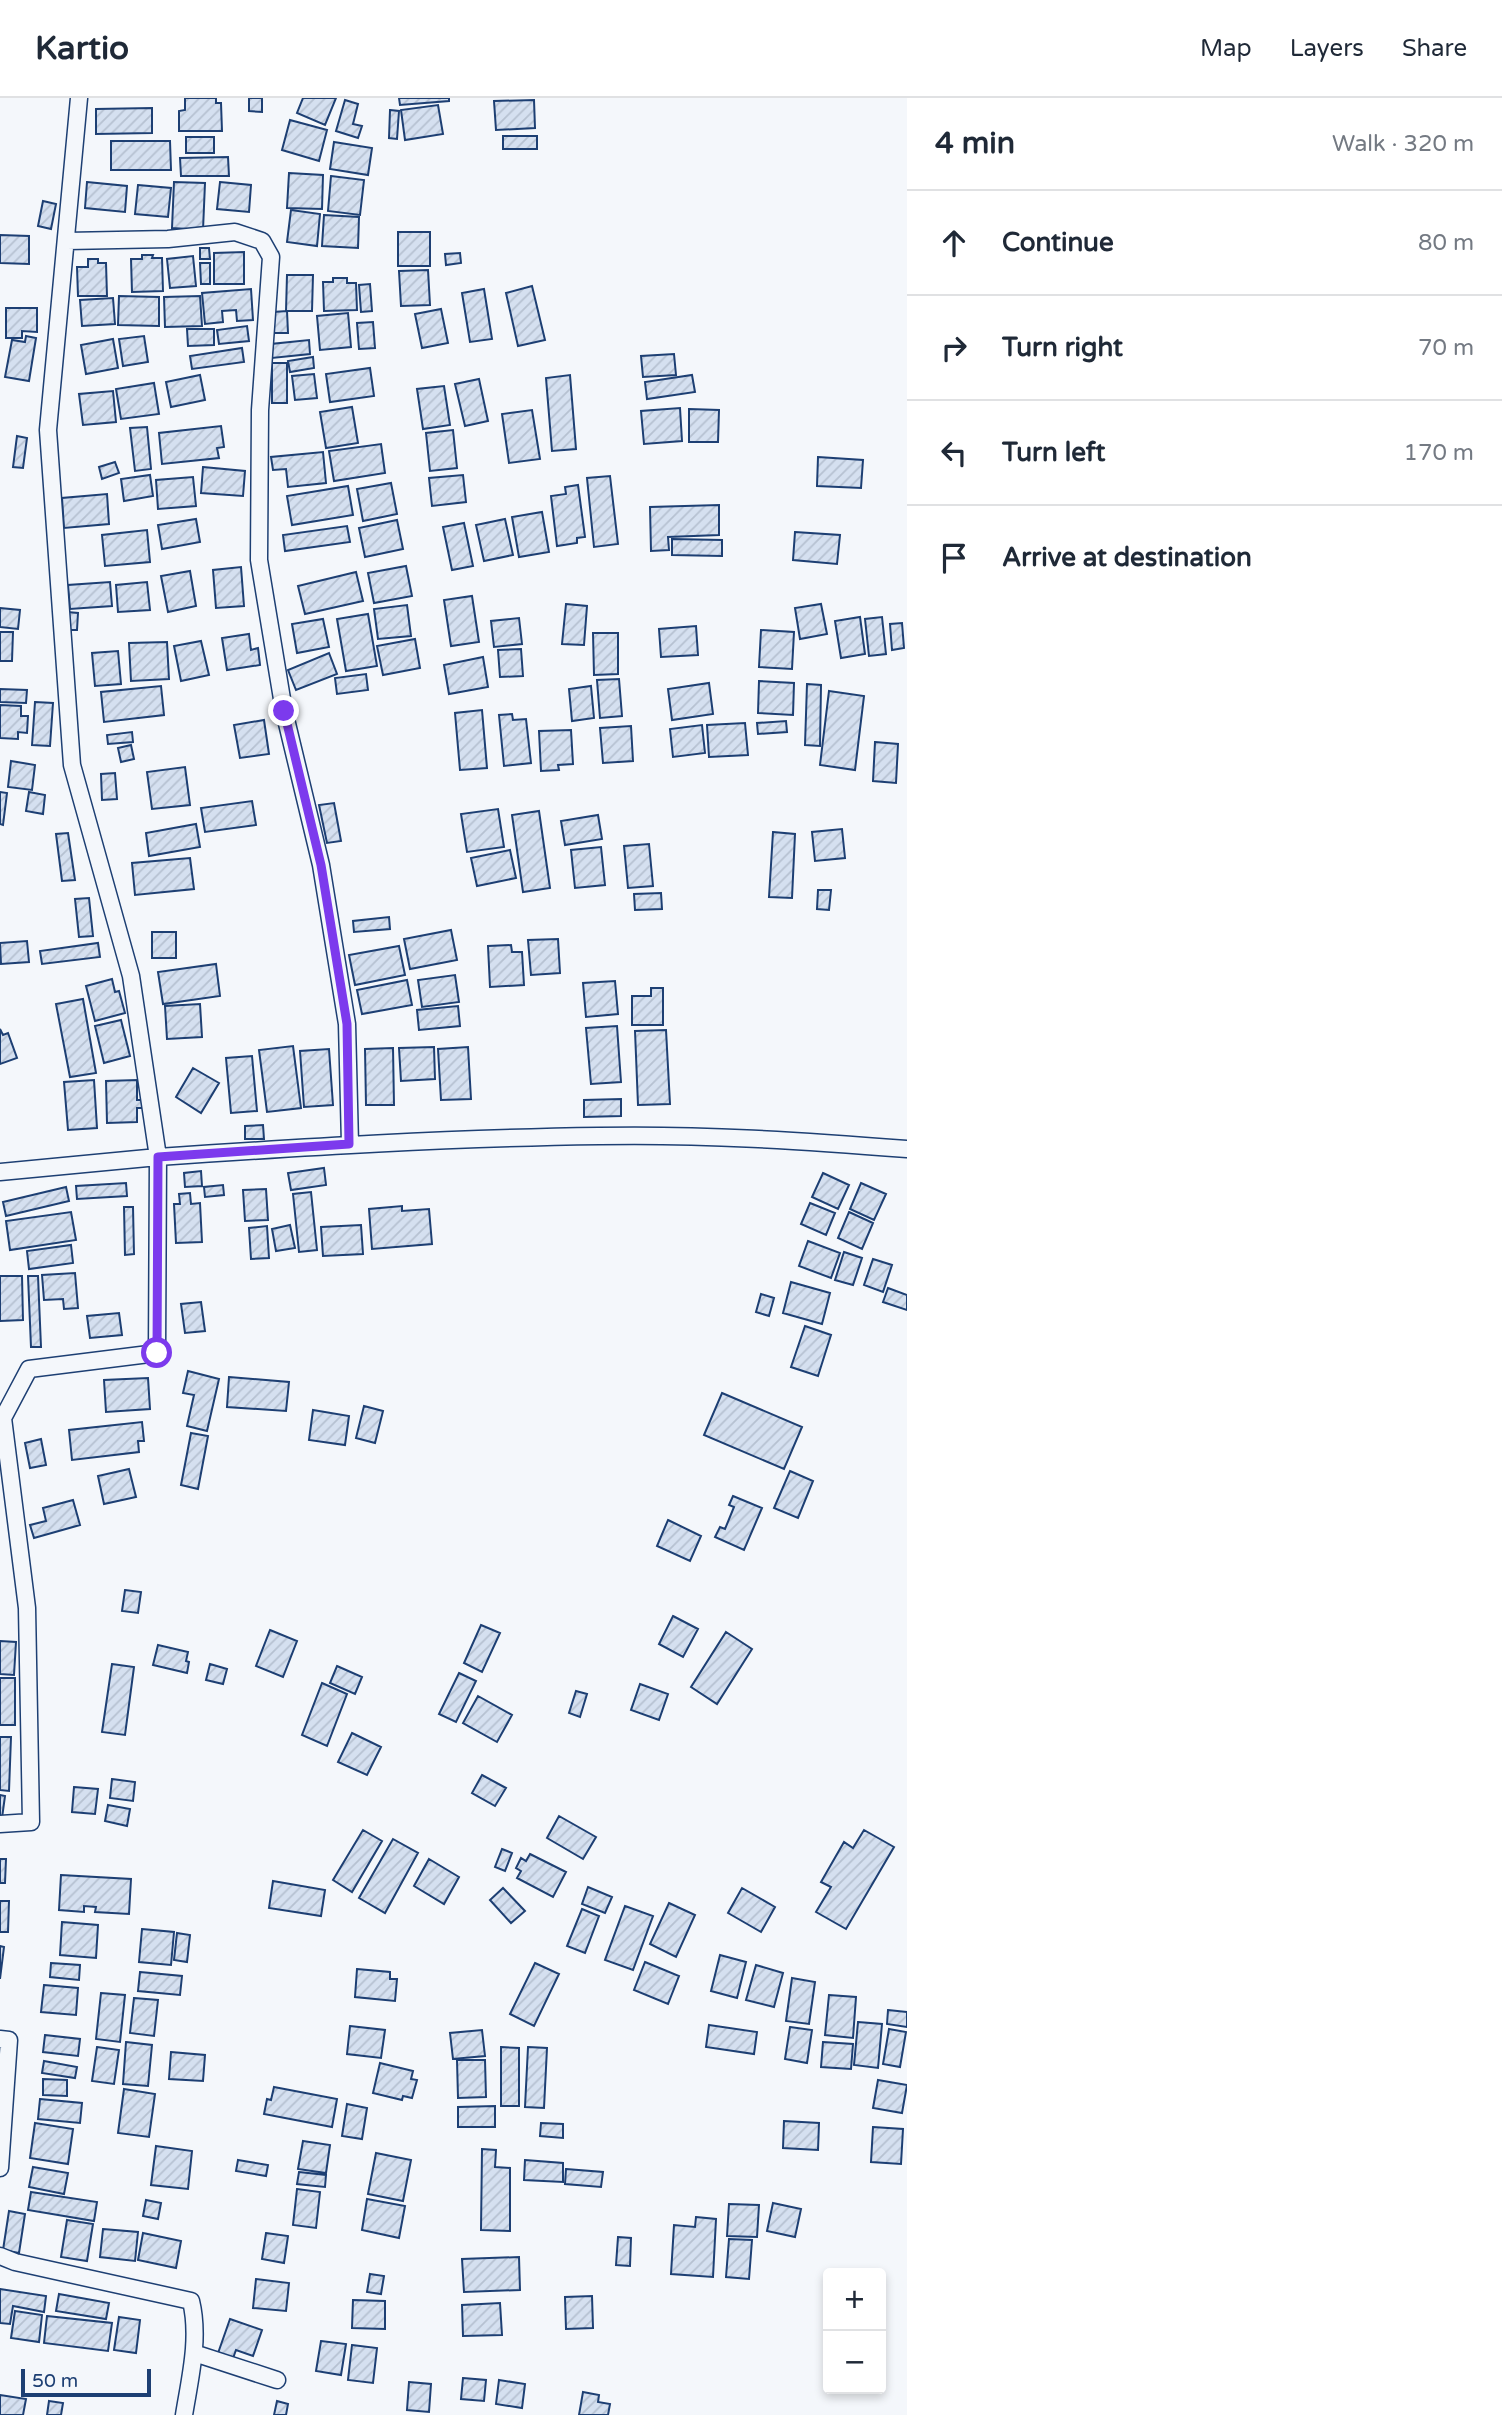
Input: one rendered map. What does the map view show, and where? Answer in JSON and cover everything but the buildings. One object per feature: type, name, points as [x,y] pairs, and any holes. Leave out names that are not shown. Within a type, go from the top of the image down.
[{"type":"street","points":[[0,1824],[31,1822],[27,1608],[3,1418],[29,1368],[157,1353],[158,1157],[131,976],[72,765],[48,430],[79,98]]},
{"type":"street","points":[[67,241],[168,239],[235,232],[262,241],[271,257],[260,410],[259,559],[284,711],[321,865],[347,1024],[349,1144]]},
{"type":"street","points":[[0,1172],[158,1157],[349,1144],[601,1135],[806,1141],[907,1149]]},
{"type":"street","points":[[0,2039],[9,2040],[0,2168]]},
{"type":"street","points":[[0,2256],[15,2262],[191,2301],[195,2318],[194,2353],[184,2415]]},
{"type":"street","points":[[194,2353],[277,2380]]},
{"type":"route","points":[[157,1353],[158,1157],[349,1144],[347,1024],[321,865],[284,711]]}]
